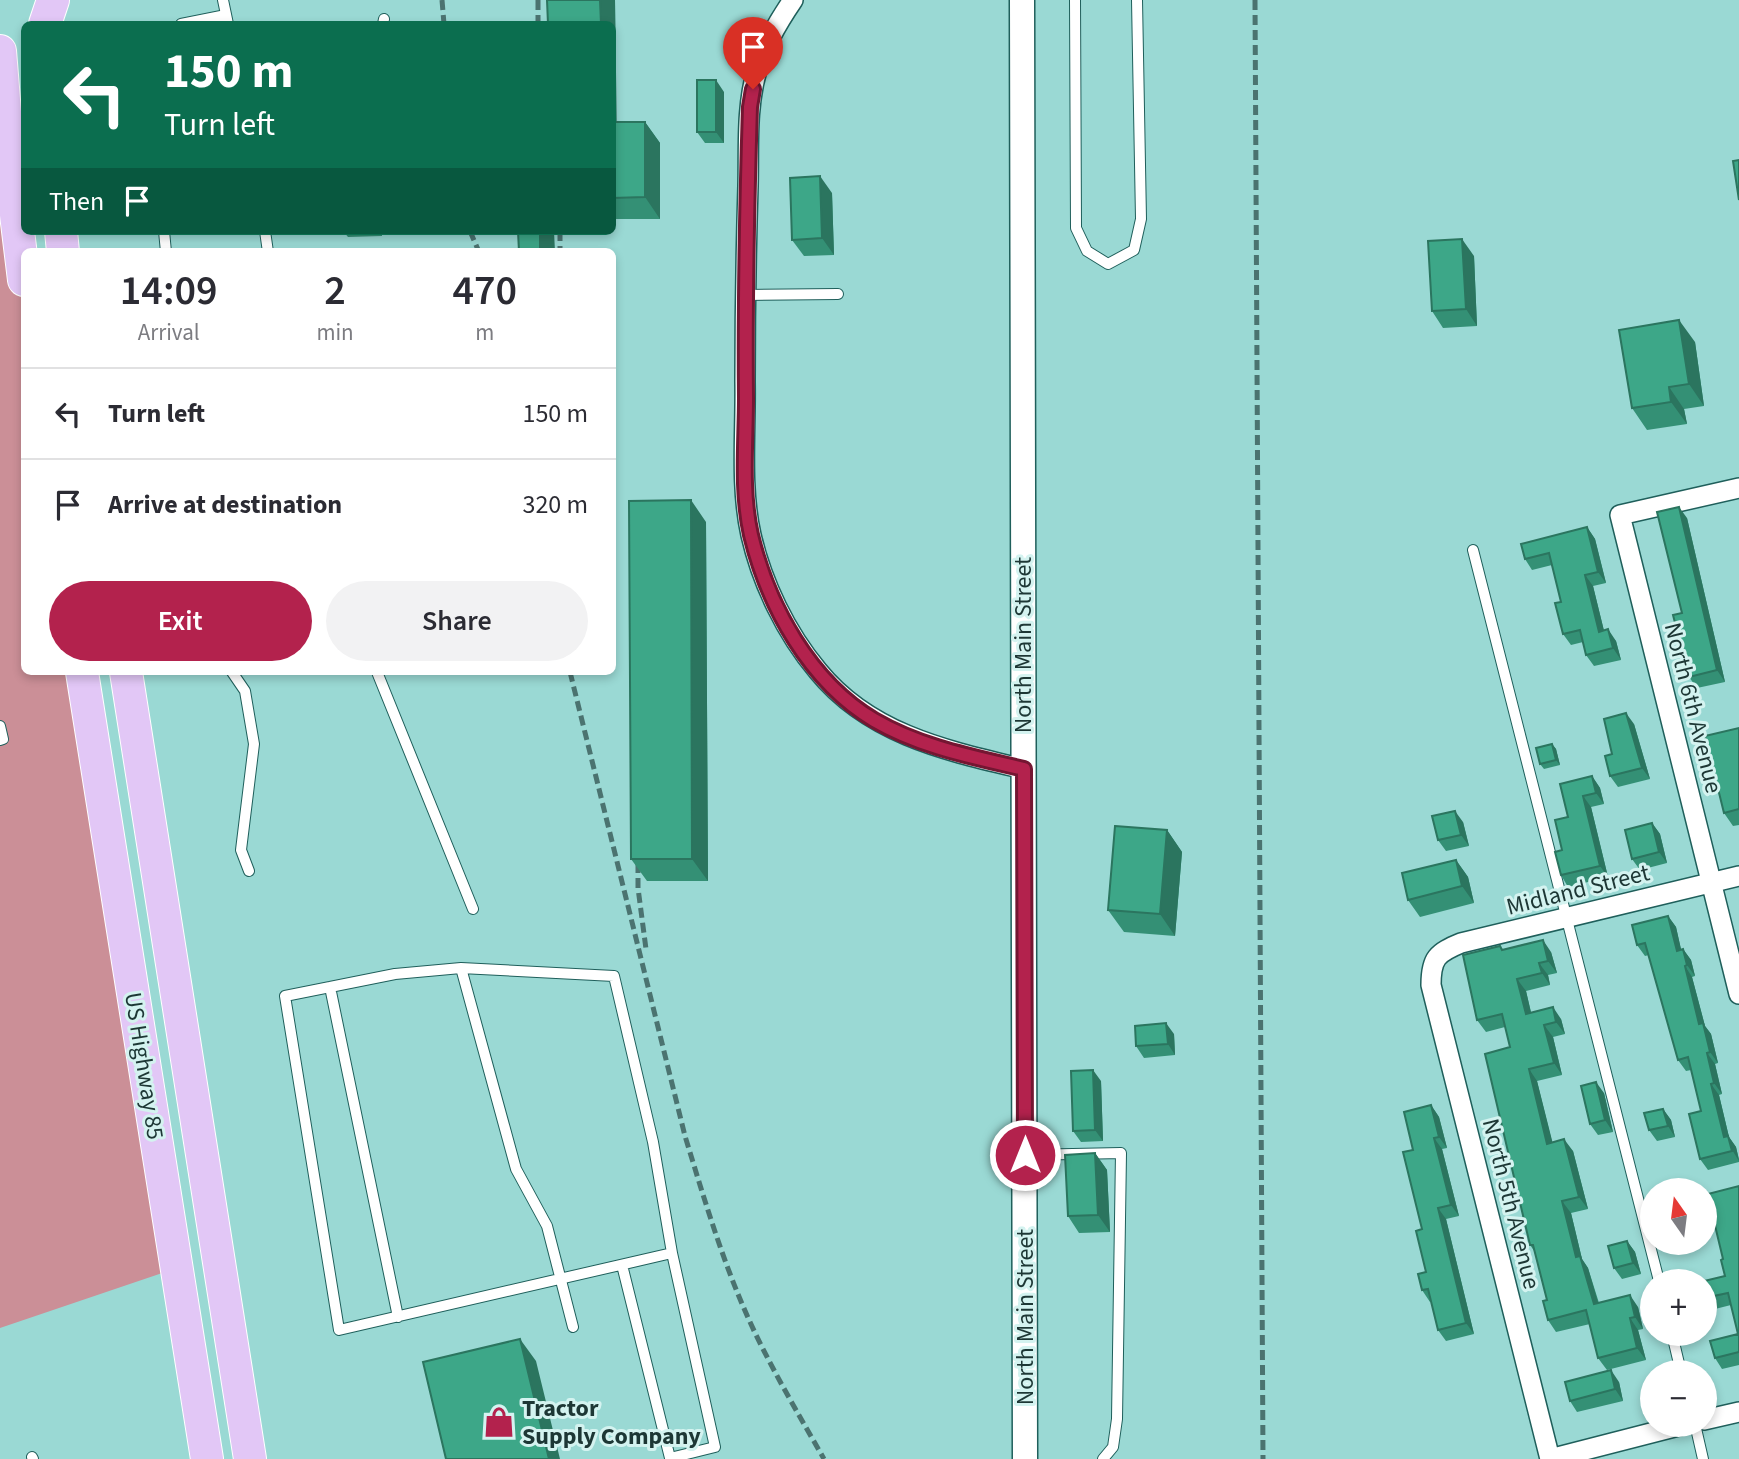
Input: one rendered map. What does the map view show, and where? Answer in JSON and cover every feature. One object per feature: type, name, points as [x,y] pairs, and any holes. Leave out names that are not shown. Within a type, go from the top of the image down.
[{"type":"highway","points":[[39,0],[42,21]]},
{"type":"highway","points":[[44,21],[53,0]]},
{"type":"highway","points":[[0,51],[21,253]]},
{"type":"highway","name":"US Highway 85","points":[[82,675],[207,1459]]},
{"type":"highway","name":"US Highway 85","points":[[126,675],[250,1459]]},
{"type":"street","points":[[793,0],[766,46],[757,70],[750,107],[745,295],[746,500],[751,534],[762,573],[801,648],[835,690],[874,720],[897,732],[949,751],[1024,769]]},
{"type":"street","name":"North Main Street","points":[[1022,0],[1025,1459]]},
{"type":"street","name":"North 6th Avenue","points":[[1739,488],[1620,515],[1739,994]]},
{"type":"street","name":"Midland Street","points":[[1434,961],[1444,950],[1461,943],[1739,876]]},
{"type":"street","name":"North 5th Avenue","points":[[1434,961],[1431,968],[1431,985],[1550,1459]]},
{"type":"street","points":[[1717,1417],[1739,1412]]},
{"type":"street","points":[[1550,1459],[1640,1436]]},
{"type":"lane","points":[[223,0],[227,20]]},
{"type":"lane","points":[[1075,0],[1076,228],[1087,251],[1108,264],[1134,250],[1141,219],[1137,0]]},
{"type":"lane","points":[[745,295],[838,295]]},
{"type":"lane","points":[[1473,550],[1656,1269]]},
{"type":"lane","points":[[234,675],[245,691],[254,744],[241,850],[249,871]]},
{"type":"lane","points":[[378,675],[473,909]]},
{"type":"lane","points":[[0,726],[2,739]]},
{"type":"lane","points":[[461,968],[516,1169],[547,1226],[573,1326]]},
{"type":"lane","points":[[622,1265],[670,1458],[715,1447],[672,1253],[653,1142],[614,976],[461,968],[395,974],[285,996],[339,1330],[672,1253]]},
{"type":"lane","points":[[330,987],[398,1317]]},
{"type":"lane","points":[[1025,1155],[1121,1153],[1117,1419],[1113,1447],[1103,1459]]},
{"type":"lane","points":[[1698,1437],[1703,1459]]},
{"type":"shaded area","points":[[0,60],[21,252],[21,675],[82,675],[177,1268],[0,1328]]},
{"type":"building","points":[[547,0],[600,0],[601,21],[548,21]]},
{"type":"building","points":[[697,80],[716,80],[716,132],[697,132]]},
{"type":"building","points":[[616,122],[645,122],[645,197],[616,198]]},
{"type":"building","points":[[1739,160],[1739,200],[1733,161]]},
{"type":"building","points":[[820,176],[822,238],[792,240],[790,178]]},
{"type":"building","points":[[518,235],[540,235],[540,248],[519,248]]},
{"type":"building","points":[[1462,239],[1466,309],[1432,311],[1428,241]]},
{"type":"building","points":[[1679,320],[1689,384],[1669,387],[1671,402],[1632,408],[1619,330]]},
{"type":"building","points":[[691,500],[692,859],[631,859],[629,501]]},
{"type":"building","points":[[1679,507],[1717,670],[1689,677],[1673,615],[1682,613],[1657,512]]},
{"type":"building","points":[[1587,527],[1598,572],[1585,575],[1599,632],[1608,629],[1613,648],[1586,655],[1580,630],[1563,634],[1555,603],[1561,602],[1549,553],[1525,559],[1521,544]]},
{"type":"building","points":[[1626,713],[1642,768],[1610,776],[1605,756],[1612,754],[1604,719]]},
{"type":"building","points":[[1739,728],[1739,809],[1724,813],[1705,736]]},
{"type":"building","points":[[1552,744],[1556,760],[1540,764],[1536,748]]},
{"type":"building","points":[[1592,776],[1596,793],[1583,796],[1600,866],[1561,875],[1555,852],[1562,850],[1555,820],[1568,817],[1560,784]]},
{"type":"building","points":[[1455,811],[1461,835],[1438,840],[1432,816]]},
{"type":"building","points":[[1652,823],[1659,852],[1632,859],[1625,830]]},
{"type":"building","points":[[1115,826],[1167,830],[1160,914],[1108,910]]},
{"type":"building","points":[[1456,860],[1462,886],[1408,900],[1402,873]]},
{"type":"building","points":[[1668,916],[1677,951],[1683,949],[1699,1024],[1703,1023],[1710,1052],[1707,1053],[1714,1083],[1711,1084],[1724,1137],[1728,1136],[1732,1151],[1700,1159],[1689,1114],[1701,1111],[1688,1057],[1678,1060],[1645,943],[1637,945],[1632,925]]},
{"type":"building","points":[[1543,940],[1548,961],[1539,963],[1542,973],[1517,979],[1526,1014],[1553,1007],[1556,1022],[1544,1025],[1554,1063],[1529,1069],[1547,1144],[1564,1139],[1579,1197],[1562,1201],[1576,1257],[1580,1256],[1594,1304],[1630,1295],[1635,1317],[1630,1318],[1637,1348],[1598,1358],[1586,1310],[1548,1320],[1543,1301],[1547,1300],[1533,1245],[1530,1245],[1485,1054],[1510,1047],[1502,1014],[1477,1020],[1463,955],[1500,946],[1502,950]]},
{"type":"building","points":[[1166,1023],[1168,1044],[1136,1046],[1135,1026]]},
{"type":"building","points":[[1093,1070],[1095,1130],[1073,1131],[1071,1071]]},
{"type":"building","points":[[1596,1082],[1605,1120],[1590,1124],[1581,1086]]},
{"type":"building","points":[[1431,1105],[1439,1137],[1434,1138],[1451,1205],[1438,1208],[1466,1323],[1438,1330],[1428,1289],[1422,1290],[1418,1274],[1426,1272],[1416,1231],[1422,1229],[1403,1152],[1413,1150],[1404,1112]]},
{"type":"building","points":[[1663,1109],[1668,1126],[1649,1130],[1644,1113]]},
{"type":"building","points":[[1095,1153],[1098,1215],[1068,1216],[1065,1155]]},
{"type":"building","points":[[1739,1186],[1739,1352],[1715,1358],[1711,1346],[1717,1346],[1717,1339],[1738,1334],[1728,1293],[1717,1295],[1717,1278],[1725,1276],[1717,1234],[1717,1192]]},
{"type":"building","points":[[1627,1241],[1633,1263],[1614,1268],[1608,1246]]},
{"type":"building","name":"Tractor Supply Company","points":[[520,1339],[549,1459],[446,1459],[423,1362]]},
{"type":"building","points":[[1611,1370],[1615,1389],[1570,1401],[1565,1382]]},
{"type":"railway","points":[[442,0],[444,21]]},
{"type":"railway","points":[[538,0],[538,21]]},
{"type":"railway","points":[[1255,0],[1263,1459]]},
{"type":"railway","points":[[472,235],[477,248]]},
{"type":"railway","points":[[560,235],[560,248]]},
{"type":"railway","points":[[571,675],[685,1136],[710,1217],[750,1322],[824,1459]]},
{"type":"railway","points":[[638,848],[638,888],[646,949]]},
{"type":"place","name":"Tractor Supply Company","points":[[499,1422]]},
{"type":"route","points":[[753,89],[750,107],[745,295],[746,500],[751,534],[762,573],[775,602],[801,648],[835,690],[874,720],[897,732],[949,751],[1024,769],[1025,1155]]}]
